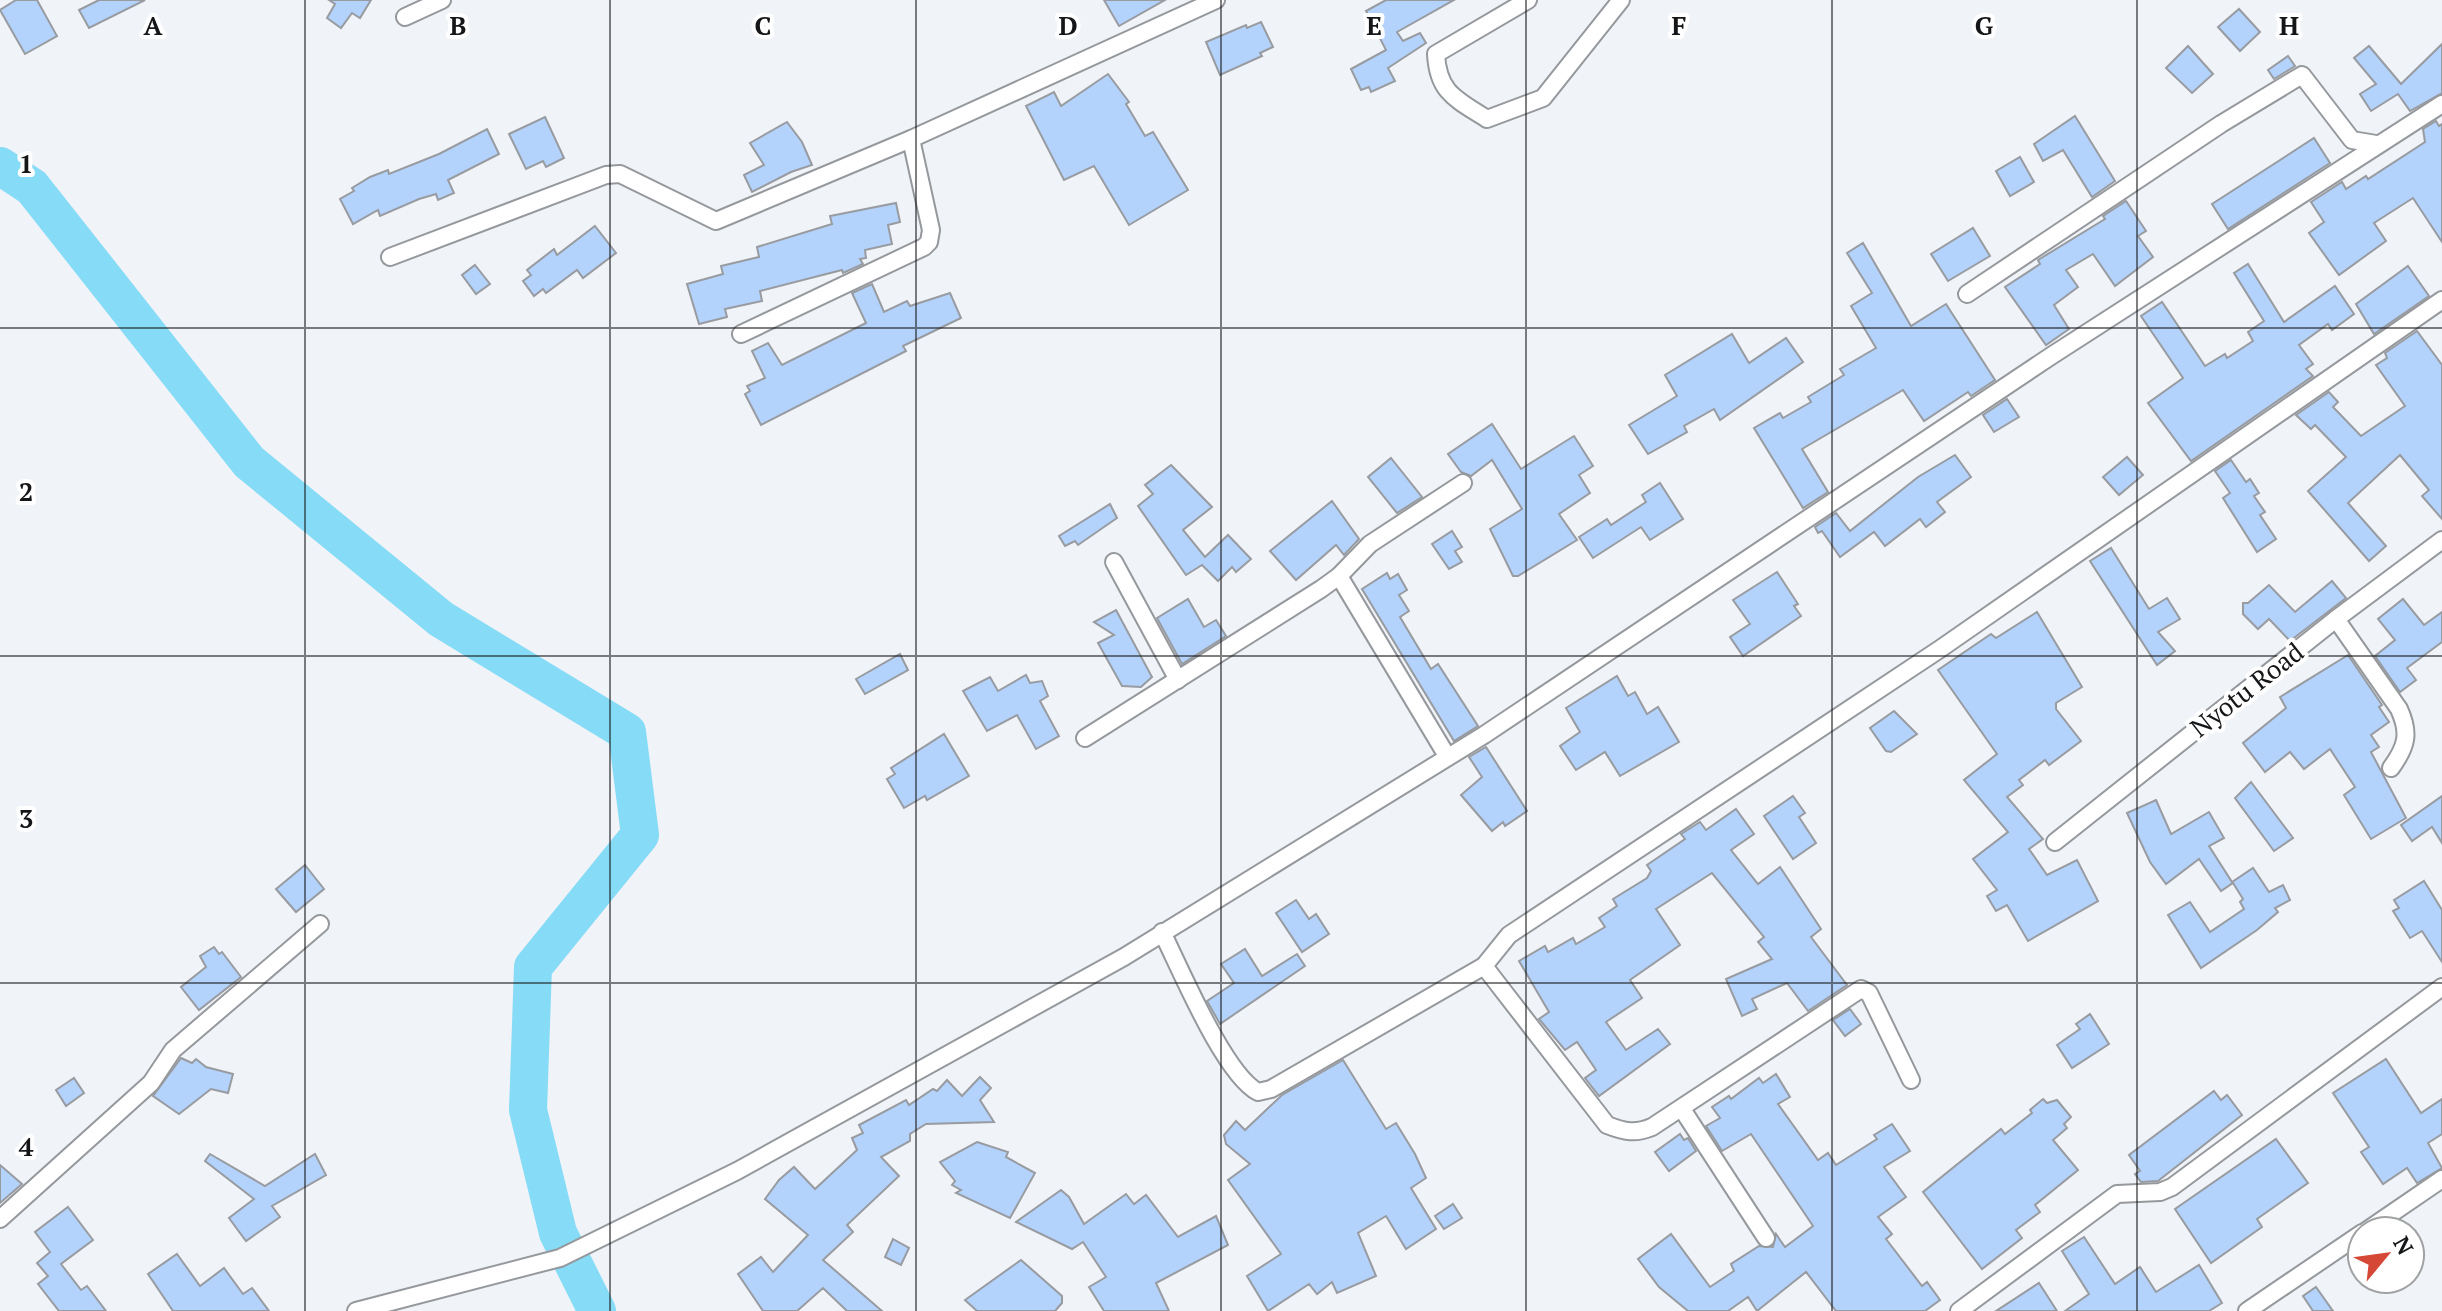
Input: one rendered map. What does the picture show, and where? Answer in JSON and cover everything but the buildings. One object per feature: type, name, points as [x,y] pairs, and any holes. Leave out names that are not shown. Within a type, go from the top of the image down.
[{"type":"street","points":[[405,17],[442,0]]},
{"type":"street","points":[[390,257],[606,175],[620,174],[716,221],[911,139],[1216,0]]},
{"type":"street","points":[[1528,0],[1436,54],[1437,77],[1450,95],[1487,119],[1543,98],[1621,0]]},
{"type":"street","points":[[1967,294],[2221,124],[2302,75],[2352,140],[2376,144]]},
{"type":"street","points":[[356,1311],[560,1258],[737,1171],[1162,932],[1484,735],[2376,144],[2442,104]]},
{"type":"street","points":[[741,334],[929,242],[931,230],[911,139]]},
{"type":"street","points":[[1162,932],[1214,1036],[1247,1086],[1258,1092],[1271,1089],[1484,966],[1509,935],[1940,649],[2405,322],[2442,300]]},
{"type":"street","points":[[1085,738],[1339,576],[1370,544],[1463,483]]},
{"type":"street","name":"Nyotu Road","points":[[2055,842],[2336,619],[2442,540]]},
{"type":"street","points":[[1114,562],[1178,680]]},
{"type":"street","points":[[1339,576],[1447,756]]},
{"type":"street","points":[[2336,619],[2405,722],[2408,740],[2391,768]]},
{"type":"street","points":[[0,1219],[151,1083],[173,1050],[320,924]]},
{"type":"street","points":[[1484,966],[1607,1125],[1638,1133],[1682,1109],[1852,992],[1861,989],[1869,993],[1911,1080]]},
{"type":"street","points":[[1959,1311],[2117,1194],[2160,1192],[2172,1187],[2442,987]]},
{"type":"street","points":[[1682,1109],[1766,1238]]},
{"type":"street","points":[[2389,1215],[2442,1179]]},
{"type":"street","points":[[2247,1311],[2346,1244]]},
{"type":"waterway","points":[[0,166],[32,187],[249,462],[441,619],[627,732],[640,835],[533,967],[528,1110],[558,1233],[597,1311]]}]
